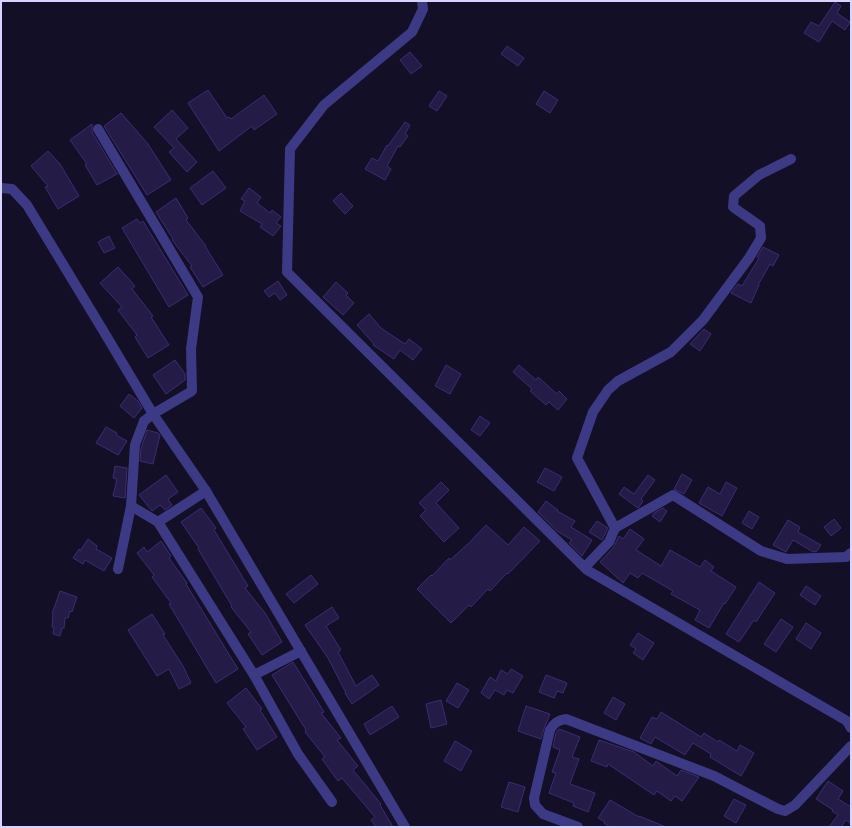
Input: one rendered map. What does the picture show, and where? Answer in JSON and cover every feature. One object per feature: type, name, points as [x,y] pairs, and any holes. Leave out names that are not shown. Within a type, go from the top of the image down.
[{"type":"street","points":[[422,1],[423,9],[412,32],[324,105],[290,149],[287,272],[585,567],[850,721]]},
{"type":"street","points":[[98,130],[198,297],[191,349],[192,391],[144,421],[135,445],[130,506],[118,569]]},
{"type":"street","points":[[615,528],[577,458],[593,412],[608,390],[618,381],[671,352],[703,320],[749,258],[761,238],[760,226],[734,206],[734,196],[759,175],[791,159]]},
{"type":"street","points":[[1,188],[12,189],[27,205],[153,414],[206,491],[406,827]]},
{"type":"street","points":[[158,522],[206,491]]},
{"type":"street","points":[[585,567],[609,542],[615,528],[673,495],[761,551],[786,559],[846,557],[851,553]]},
{"type":"street","points":[[130,506],[158,522],[254,675],[298,754],[332,802]]},
{"type":"street","points":[[254,675],[301,651]]},
{"type":"street","points":[[578,827],[543,814],[535,805],[534,798],[550,730],[554,724],[560,720],[566,719],[714,776],[784,811],[795,805],[851,746]]},
{"type":"building","points":[[835,2],[841,6],[837,13],[850,22],[845,30],[832,21],[819,42],[804,33],[811,22],[819,26]]},
{"type":"building","points":[[507,46],[524,58],[518,66],[501,54]]},
{"type":"building","points":[[410,52],[422,66],[411,74],[400,60]]},
{"type":"building","points":[[208,90],[227,118],[229,117],[231,119],[264,95],[277,114],[254,130],[252,126],[219,151],[188,103]]},
{"type":"building","points":[[439,91],[447,96],[437,111],[429,106]]},
{"type":"building","points":[[544,91],[558,100],[550,113],[536,104]]},
{"type":"building","points":[[172,110],[188,128],[176,139],[197,162],[187,172],[169,152],[174,148],[154,127]]},
{"type":"building","points":[[121,113],[148,144],[171,180],[147,195],[104,126]]},
{"type":"building","points":[[405,122],[410,125],[405,134],[408,136],[400,147],[398,146],[387,166],[391,169],[385,180],[365,169],[372,158],[378,161],[387,145],[388,146]]},
{"type":"building","points":[[92,124],[92,132],[117,174],[97,185],[85,165],[87,164],[70,140]]},
{"type":"building","points":[[48,151],[60,164],[79,196],[58,209],[45,187],[48,186],[31,166]]},
{"type":"building","points":[[213,171],[226,188],[202,205],[190,188]]},
{"type":"building","points":[[249,188],[261,197],[257,203],[270,213],[272,210],[281,217],[276,223],[281,226],[273,236],[260,227],[262,224],[240,211],[245,201],[241,199]]},
{"type":"building","points":[[341,193],[353,206],[345,214],[333,201]]},
{"type":"building","points":[[176,198],[188,218],[186,220],[206,246],[223,275],[203,287],[190,267],[192,266],[172,240],[173,239],[156,212]]},
{"type":"building","points":[[137,219],[140,223],[143,221],[188,295],[169,307],[122,228]]},
{"type":"building","points":[[109,236],[115,248],[104,253],[98,242]]},
{"type":"building","points":[[763,247],[779,255],[773,266],[770,264],[758,285],[751,303],[731,293],[738,284],[742,286],[759,258],[757,257]]},
{"type":"building","points":[[118,267],[135,286],[132,289],[153,316],[151,317],[169,345],[148,358],[135,337],[137,335],[118,310],[122,307],[100,283]]},
{"type":"building","points":[[278,281],[287,295],[280,300],[275,293],[269,297],[264,291]]},
{"type":"building","points":[[336,282],[348,293],[346,295],[354,303],[343,315],[323,297]]},
{"type":"building","points":[[369,314],[381,328],[405,344],[409,339],[422,349],[413,360],[400,350],[394,359],[373,345],[374,344],[357,325]]},
{"type":"building","points":[[704,329],[711,334],[700,351],[690,344]]},
{"type":"building","points":[[175,360],[185,374],[185,380],[166,394],[153,375]]},
{"type":"building","points":[[446,365],[461,374],[450,394],[435,386]]},
{"type":"building","points":[[519,365],[536,380],[538,377],[557,394],[559,391],[567,399],[558,410],[549,402],[546,405],[530,391],[532,389],[513,372]]},
{"type":"building","points":[[129,394],[138,401],[142,408],[134,418],[120,406]]},
{"type":"building","points":[[480,416],[490,423],[480,436],[471,430]]},
{"type":"building","points":[[106,427],[127,441],[118,455],[96,443]]},
{"type":"building","points":[[147,430],[160,435],[153,464],[140,461],[141,449]]},
{"type":"building","points":[[115,466],[127,468],[125,498],[113,496],[117,479],[113,478]]},
{"type":"building","points":[[545,468],[562,477],[554,491],[537,482]]},
{"type":"building","points":[[682,474],[692,480],[684,494],[674,489]]},
{"type":"building","points":[[166,475],[178,492],[168,499],[172,505],[165,510],[160,505],[152,511],[139,495]]},
{"type":"building","points":[[648,475],[655,480],[641,499],[643,501],[638,508],[619,494],[624,487],[634,494]]},
{"type":"building","points":[[441,482],[449,490],[436,503],[459,528],[444,542],[420,516],[426,510],[419,503]]},
{"type":"building","points":[[726,482],[737,488],[722,516],[699,503],[708,487],[720,494]]},
{"type":"building","points":[[546,501],[558,510],[557,511],[575,521],[571,527],[592,540],[582,556],[569,543],[572,540],[557,531],[538,512]]},
{"type":"building","points":[[201,508],[216,528],[214,530],[248,586],[245,588],[265,613],[282,642],[262,655],[248,634],[251,632],[231,607],[232,606],[198,549],[199,548],[181,522]]},
{"type":"building","points":[[663,508],[667,511],[660,522],[652,516],[654,513]]},
{"type":"building","points":[[749,511],[759,517],[752,529],[742,523]]},
{"type":"building","points":[[834,519],[841,528],[831,536],[824,527]]},
{"type":"building","points":[[788,520],[800,527],[798,532],[821,545],[817,551],[813,552],[793,540],[786,552],[773,545]]},
{"type":"building","points":[[597,521],[608,528],[602,540],[589,532]]},
{"type":"building","points":[[486,525],[508,545],[524,527],[540,541],[490,591],[488,589],[471,607],[469,605],[451,623],[417,589],[449,558],[450,560],[469,543]]},
{"type":"building","points":[[630,529],[644,539],[636,550],[661,566],[670,550],[700,567],[705,560],[714,567],[711,571],[736,587],[725,604],[724,603],[709,628],[695,620],[700,610],[671,594],[673,591],[642,573],[638,578],[630,573],[623,583],[600,562],[613,548],[619,536],[623,539]]},
{"type":"building","points":[[88,539],[97,546],[96,549],[112,558],[104,571],[85,560],[83,564],[73,558]]},
{"type":"building","points":[[161,541],[171,556],[169,558],[187,583],[186,584],[238,669],[216,683],[169,604],[171,603],[152,577],[154,575],[137,553],[144,547],[147,552]]},
{"type":"building","points":[[311,575],[318,584],[294,603],[286,594]]},
{"type":"building","points":[[759,582],[775,593],[756,622],[754,620],[739,642],[726,634]]},
{"type":"building","points":[[806,586],[821,596],[815,605],[800,595]]},
{"type":"building","points":[[60,591],[77,597],[72,612],[70,611],[68,618],[65,618],[64,628],[62,628],[60,636],[53,634],[54,627],[52,627],[52,614]]},
{"type":"building","points":[[332,607],[339,618],[326,626],[341,650],[338,652],[356,686],[372,675],[379,685],[352,704],[328,658],[305,625]]},
{"type":"building","points":[[152,614],[165,634],[163,635],[183,666],[191,683],[179,689],[169,669],[157,676],[128,630]]},
{"type":"building","points":[[781,619],[793,627],[776,652],[764,644]]},
{"type":"building","points":[[806,623],[821,633],[811,649],[796,639]]},
{"type":"building","points":[[638,633],[654,643],[643,660],[633,653],[636,649],[630,645]]},
{"type":"building","points":[[293,662],[324,712],[321,713],[341,738],[337,740],[358,766],[353,770],[381,804],[380,805],[393,827],[376,827],[371,820],[375,817],[342,778],[338,781],[322,759],[325,757],[305,732],[306,730],[272,675]]},
{"type":"building","points":[[511,669],[523,676],[513,693],[507,690],[504,695],[495,690],[489,699],[481,693],[490,677],[496,681],[501,670],[508,674]]},
{"type":"building","points":[[546,675],[567,683],[563,693],[557,691],[554,698],[539,692]]},
{"type":"building","points":[[457,683],[469,690],[458,708],[446,701]]},
{"type":"building","points":[[246,688],[262,709],[260,710],[277,737],[257,750],[243,729],[246,727],[227,703]]},
{"type":"building","points":[[613,697],[625,704],[616,720],[604,713]]},
{"type":"building","points":[[441,700],[447,724],[431,728],[426,704]]},
{"type":"building","points":[[392,706],[399,717],[370,735],[364,724]]},
{"type":"building","points":[[526,706],[550,714],[541,739],[518,731]]},
{"type":"building","points":[[661,712],[701,737],[704,733],[737,751],[740,745],[754,753],[741,776],[710,757],[711,754],[693,743],[685,755],[655,737],[651,744],[640,738],[652,717],[657,719]]},
{"type":"building","points":[[559,729],[580,737],[572,757],[579,759],[570,784],[595,793],[588,812],[573,806],[574,803],[549,793],[556,773],[552,772],[560,750],[553,747],[556,733]]},
{"type":"building","points":[[599,740],[634,752],[653,766],[656,761],[677,776],[681,770],[699,777],[682,801],[675,796],[671,801],[657,791],[654,795],[608,764],[607,767],[591,761]]},
{"type":"building","points":[[455,741],[472,751],[461,771],[444,761]]},
{"type":"building","points":[[828,781],[843,791],[838,799],[851,807],[851,824],[846,820],[841,827],[829,827],[838,815],[816,799]]},
{"type":"building","points":[[509,782],[525,787],[518,812],[501,807]]},
{"type":"building","points":[[734,799],[746,805],[736,823],[724,816]]},
{"type":"building","points":[[610,800],[639,817],[666,827],[610,827],[598,818]]}]
